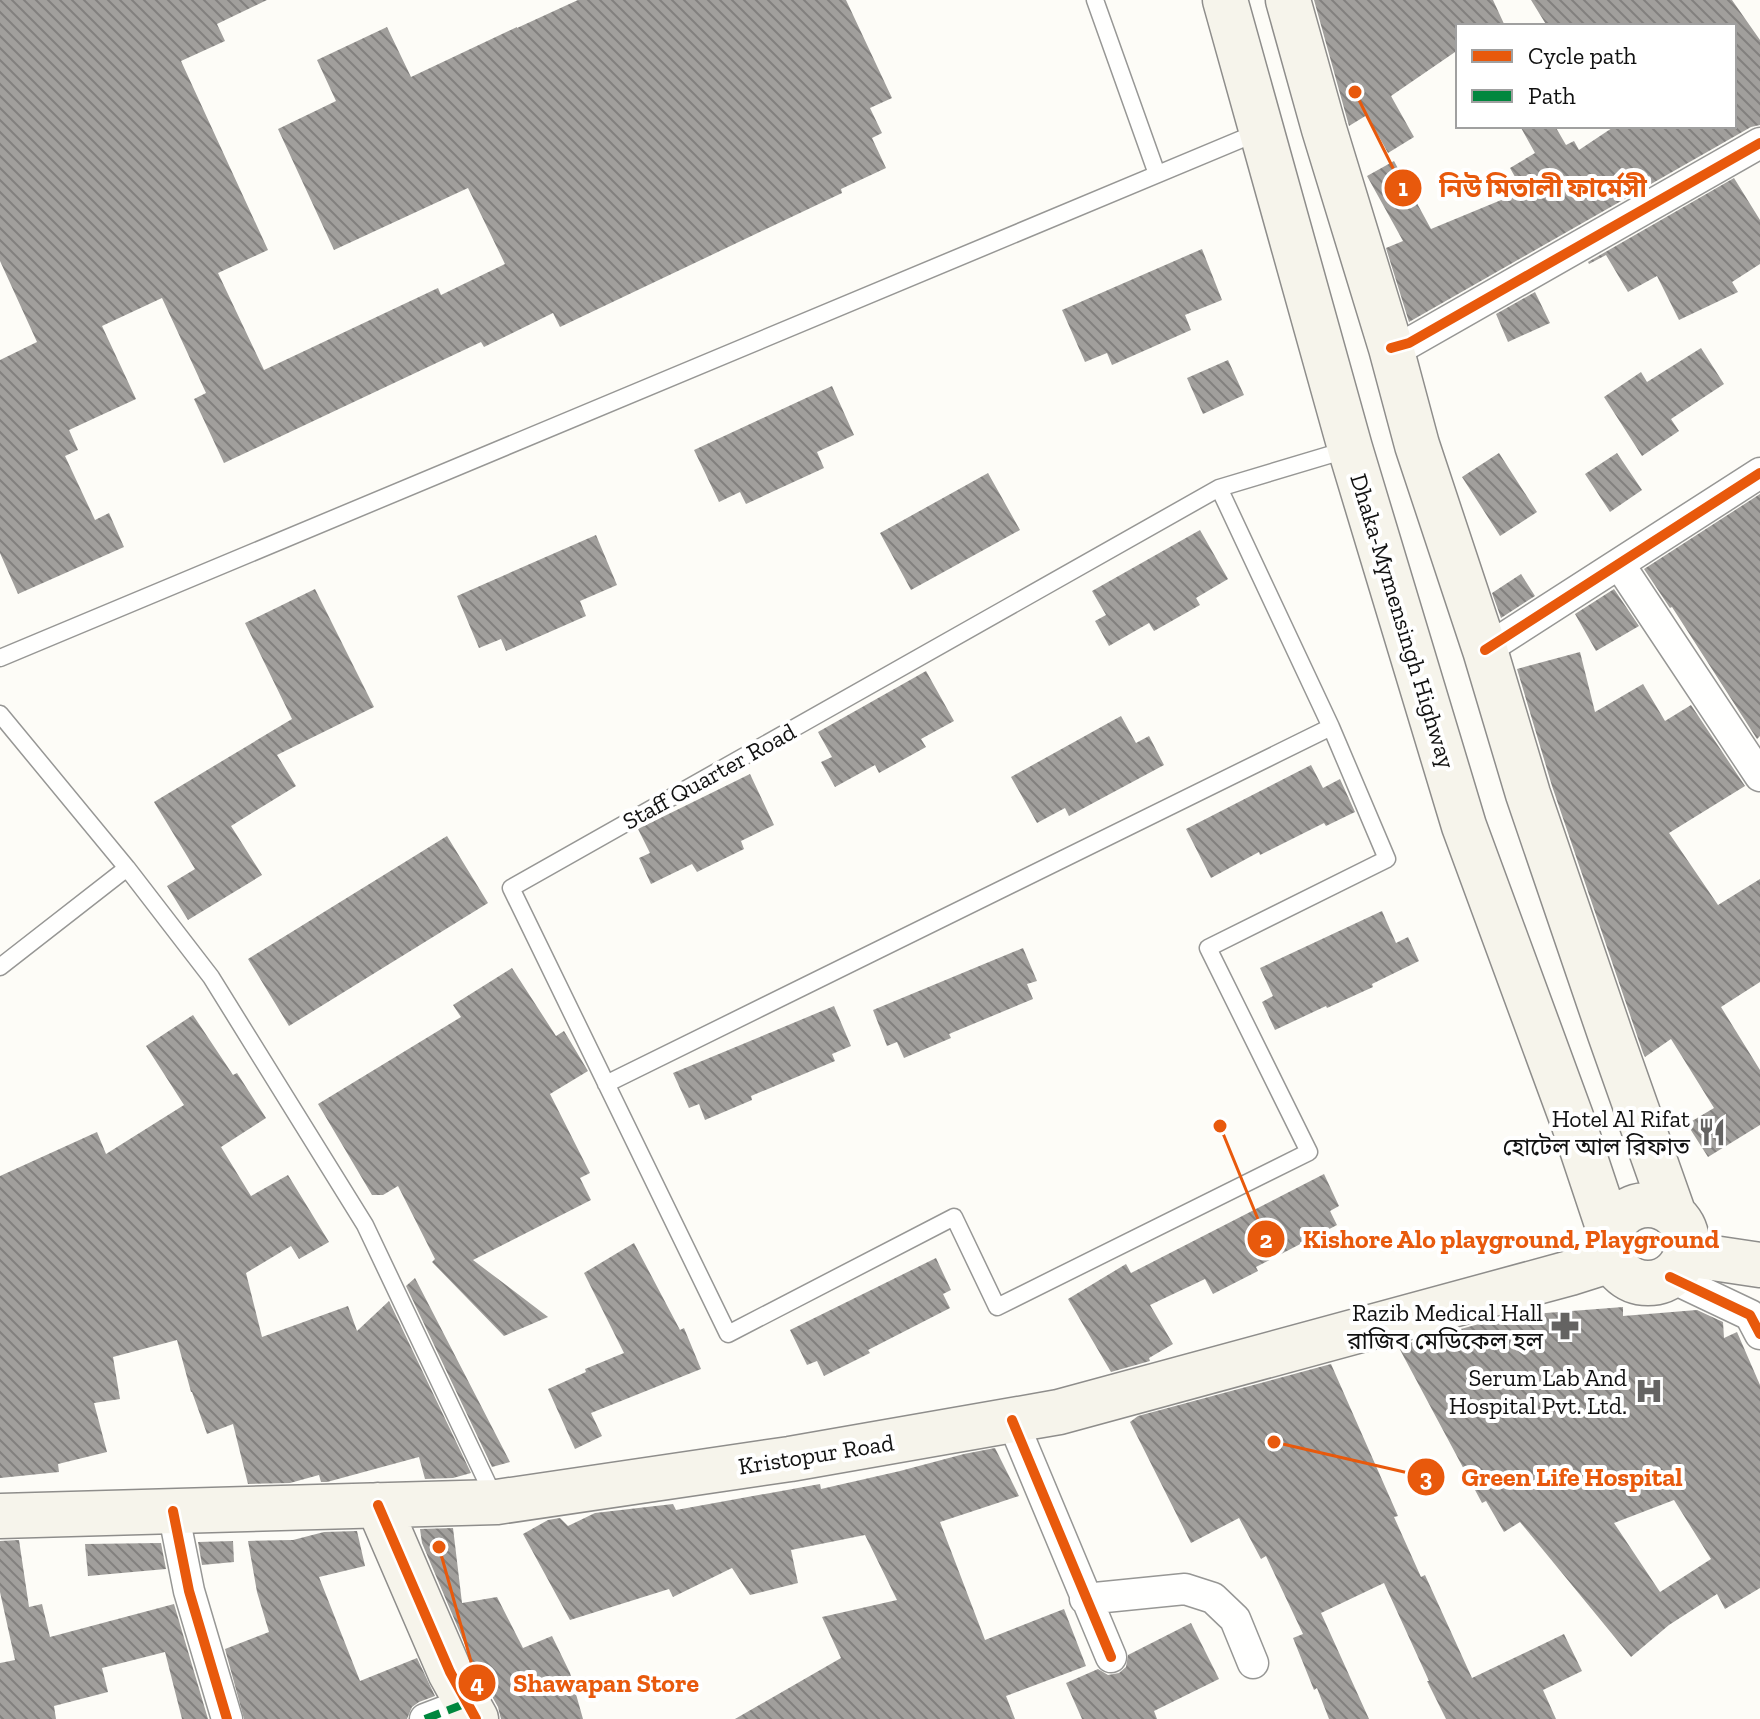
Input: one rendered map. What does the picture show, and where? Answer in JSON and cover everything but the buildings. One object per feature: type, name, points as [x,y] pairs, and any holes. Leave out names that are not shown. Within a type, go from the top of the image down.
[{"type":"main road","name":"Dhaka-Mymensingh Highway","points":[[1225,0],[1350,448],[1464,826],[1574,1125],[1610,1246]]},
{"type":"main road","points":[[1288,0],[1417,445],[1677,1249],[1660,1282],[1637,1282],[1617,1270],[1610,1246],[1616,1221],[1637,1206],[1663,1208],[1677,1249]]},
{"type":"main road","name":"Kristopur Road","points":[[0,1516],[497,1502],[790,1459],[1059,1412],[1570,1273],[1610,1246]]},
{"type":"main road","points":[[1677,1249],[1760,1265]]},
{"type":"main road","points":[[378,1505],[450,1672],[472,1711]]},
{"type":"street","points":[[1391,348],[1409,343],[1760,143]]},
{"type":"street","points":[[1485,650],[1760,473]]},
{"type":"street","points":[[1619,564],[1760,776]]},
{"type":"street","points":[[1677,1249],[1750,1315],[1760,1334]]},
{"type":"street","points":[[1012,1420],[1111,1657]]},
{"type":"street","points":[[173,1511],[189,1591],[227,1719]]},
{"type":"street","points":[[1085,1599],[1185,1589],[1213,1598],[1235,1619],[1253,1663]]},
{"type":"street","points":[[425,1719],[472,1711]]},
{"type":"lane","points":[[1095,0],[1157,174]]},
{"type":"lane","points":[[0,658],[1262,130]]},
{"type":"lane","name":"Staff Quarter Road","points":[[1331,727],[1387,859],[1208,948],[1309,1152],[997,1307],[954,1217],[728,1334],[511,888],[1219,488],[1350,448]]},
{"type":"lane","points":[[606,1084],[1331,727],[1219,488]]},
{"type":"lane","points":[[0,714],[127,868],[211,977],[365,1225],[497,1502]]},
{"type":"lane","points":[[0,967],[127,868]]},
{"type":"marked path","points":[[425,1719],[467,1703]]},
{"type":"cycle path","points":[[1391,348],[1409,343],[1760,143]]},
{"type":"cycle path","points":[[1485,650],[1760,473]]},
{"type":"cycle path","points":[[1670,1277],[1750,1315],[1760,1334]]},
{"type":"cycle path","points":[[1012,1420],[1111,1657]]},
{"type":"cycle path","points":[[378,1505],[450,1672],[476,1719]]},
{"type":"cycle path","points":[[173,1511],[189,1591],[227,1719]]},
{"type":"place","name":"নিউ মিতালী ফার্মেসী","points":[[1355,92]]},
{"type":"place","name":"Kishore Alo playground, Playground","points":[[1220,1126]]},
{"type":"place","name":"Hotel Al Rifat হোটেল আল রিফাত","points":[[1712,1132]]},
{"type":"place","name":"Razib Medical Hall রাজিব মেডিকেল হল","points":[[1565,1326]]},
{"type":"place","name":"Serum Lab And Hospital Pvt. Ltd.","points":[[1649,1391]]},
{"type":"place","name":"Green Life Hospital","points":[[1274,1442]]},
{"type":"place","name":"Shawapan Store","points":[[439,1547]]}]
